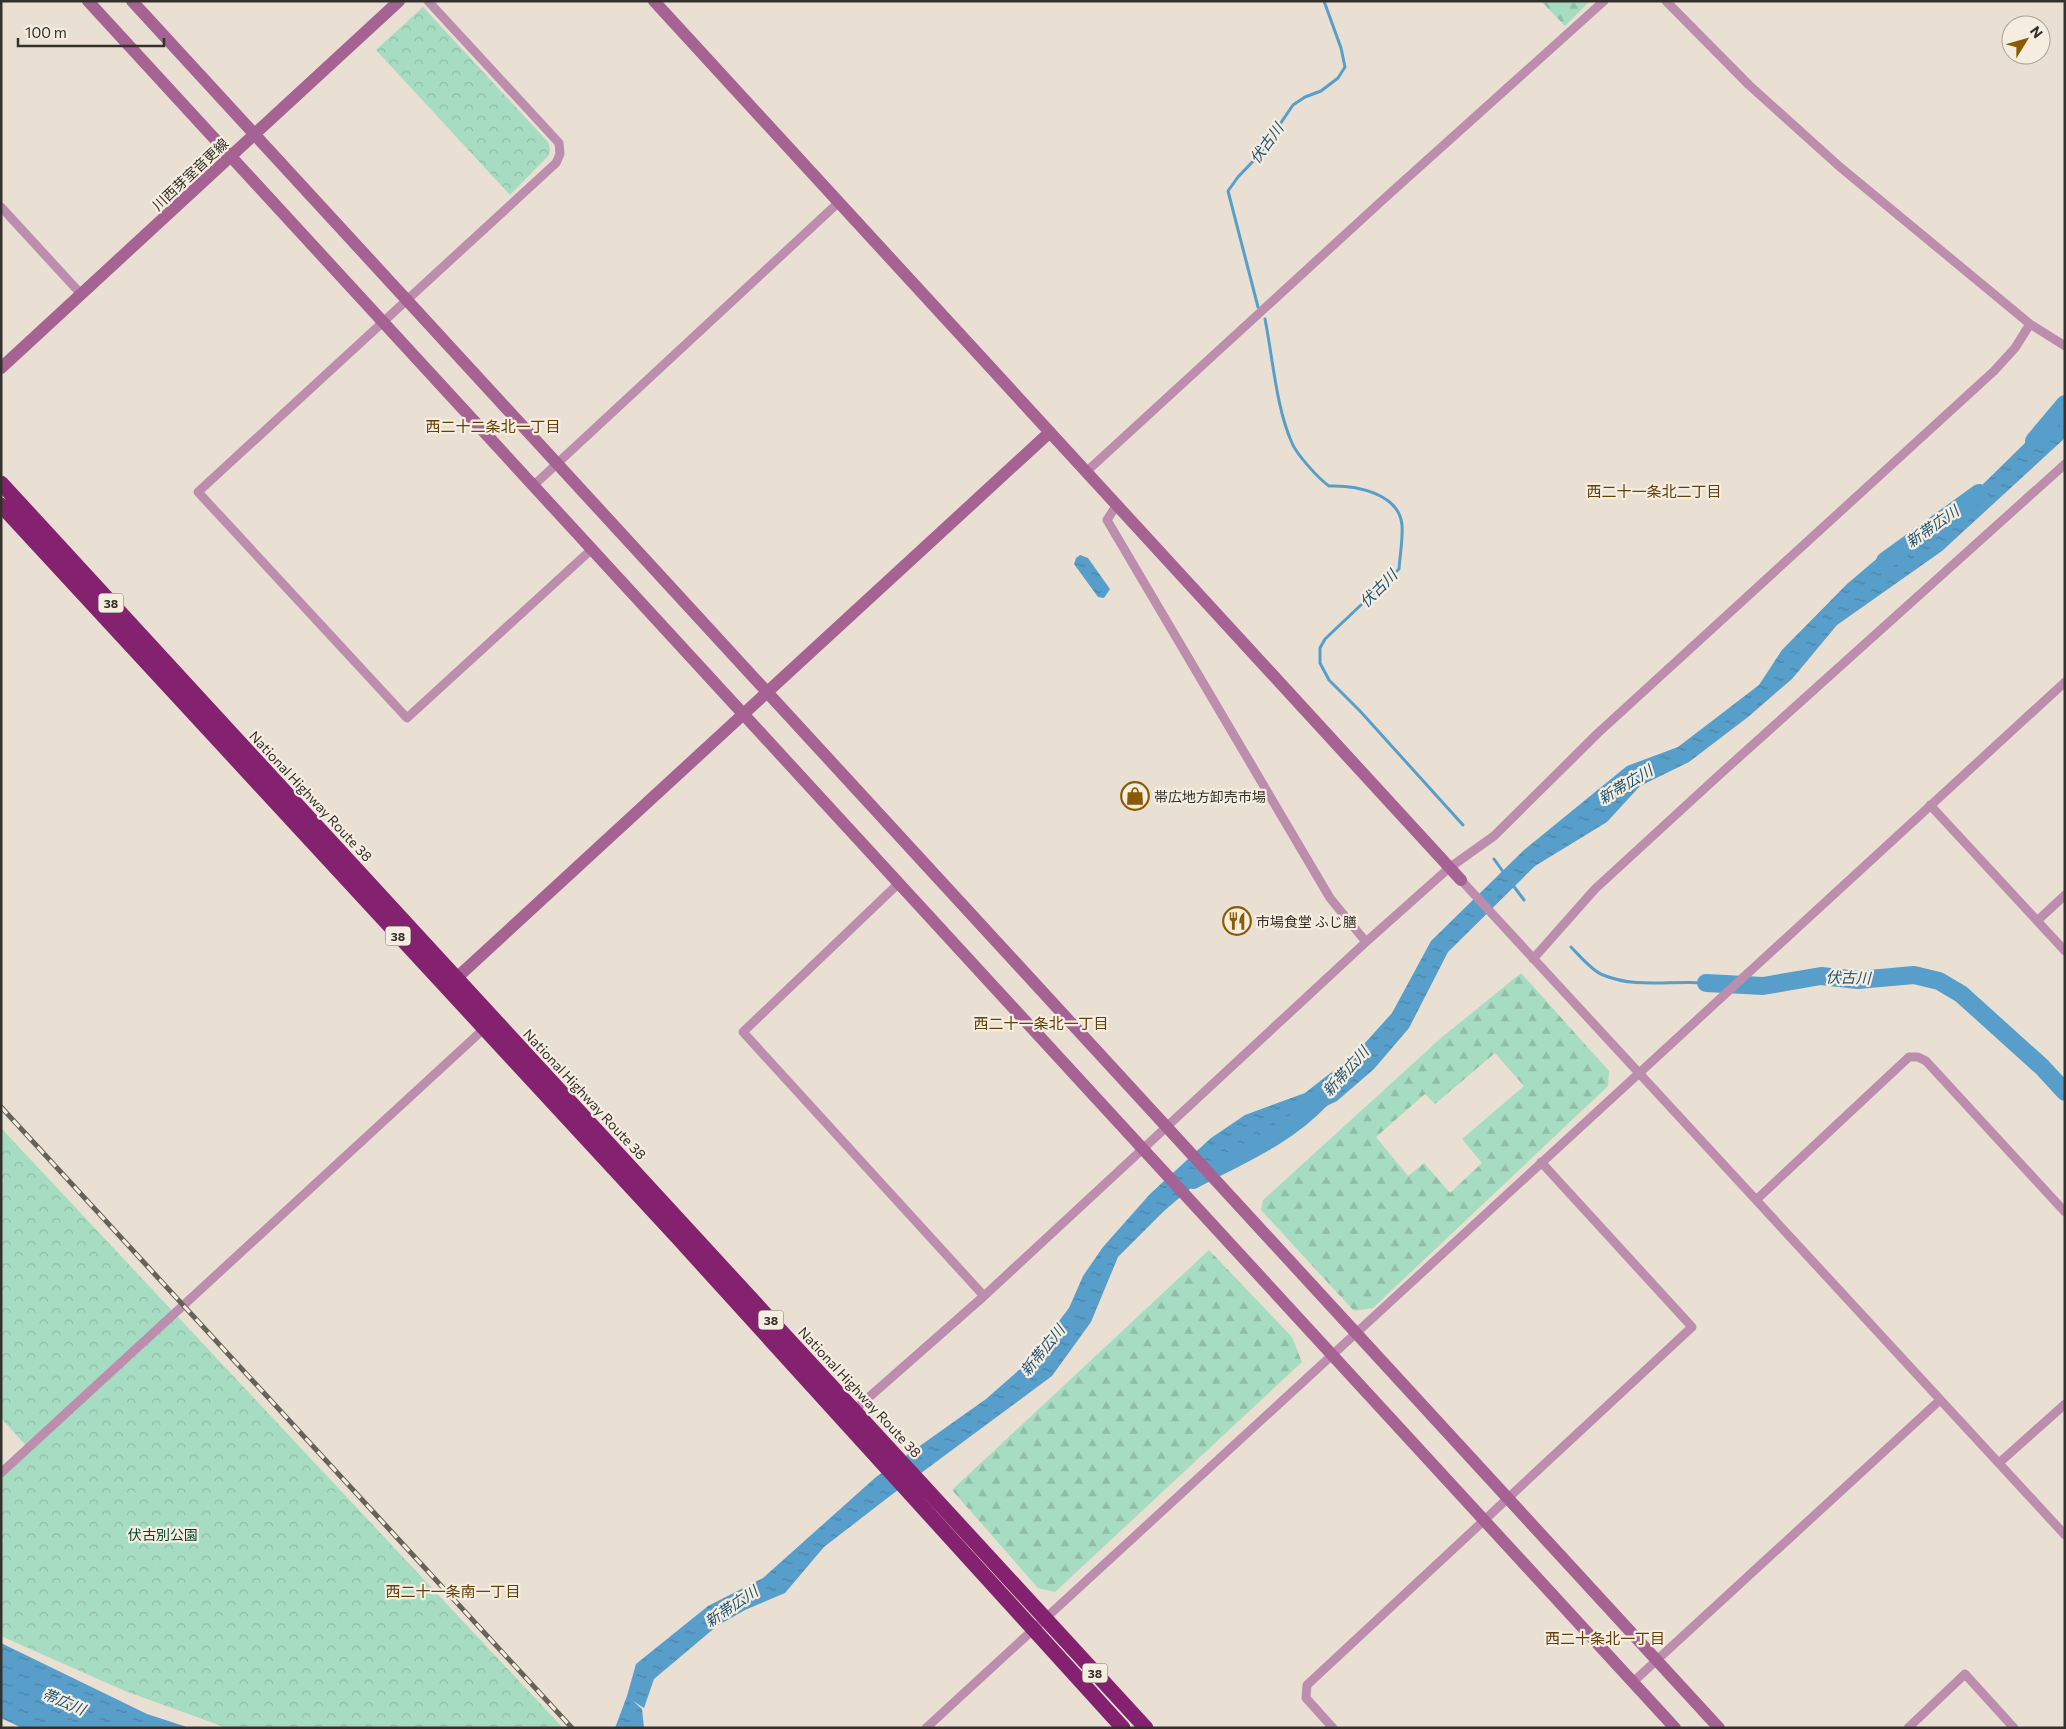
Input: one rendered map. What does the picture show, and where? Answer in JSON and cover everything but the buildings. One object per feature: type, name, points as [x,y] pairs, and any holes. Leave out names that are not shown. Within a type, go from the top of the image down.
[{"type":"highway","name":"National Highway Route 38","points":[[1,483],[451,983]]},
{"type":"highway","name":"National Highway Route 38","points":[[1,505],[451,983],[923,1496],[1039,1624],[1123,1728]]},
{"type":"highway","name":"National Highway Route 38","points":[[1039,1624],[1146,1728]]},
{"type":"street","points":[[88,1],[1675,1728]]},
{"type":"street","points":[[132,1],[1719,1728]]},
{"type":"street","name":"川西芽室音更線","points":[[1,368],[399,1]]},
{"type":"street","points":[[428,1],[559,143],[560,154],[556,163],[198,492],[407,718],[592,549]]},
{"type":"street","points":[[654,1],[1116,506],[2065,1535]]},
{"type":"street","points":[[1086,472],[1386,196],[1604,1]]},
{"type":"street","points":[[1666,1],[1749,85],[1840,167],[2030,324],[2065,346]]},
{"type":"street","points":[[534,485],[839,202]]},
{"type":"street","points":[[1,207],[81,294]]},
{"type":"street","points":[[849,1416],[984,1296],[1366,942],[1449,868],[1494,836],[1598,733],[1981,384],[2015,348],[2030,324]]},
{"type":"street","points":[[451,983],[1050,432]]},
{"type":"street","points":[[1533,958],[1609,876],[2065,464]]},
{"type":"street","points":[[1116,506],[1107,520],[1330,898],[1366,942]]},
{"type":"street","points":[[926,1728],[2065,682]]},
{"type":"street","points":[[1930,805],[2065,951]]},
{"type":"street","points":[[899,883],[742,1032],[984,1296]]},
{"type":"street","points":[[2037,920],[2065,895]]},
{"type":"street","points":[[1,1473],[489,1024]]},
{"type":"street","points":[[1756,1200],[1909,1056],[1918,1057],[1926,1061],[2065,1212]]},
{"type":"street","points":[[1333,1728],[1306,1698],[1307,1685],[1692,1327],[1542,1162]]},
{"type":"street","points":[[1633,1682],[1940,1400]]},
{"type":"street","points":[[1999,1464],[2065,1404]]},
{"type":"street","points":[[1908,1728],[1965,1674],[2014,1728]]},
{"type":"green space","points":[[1541,1],[1590,1],[1565,26]]},
{"type":"green space","points":[[423,7],[548,142],[549,155],[510,195],[376,50]]},
{"type":"green space","points":[[1521,973],[1609,1071],[1608,1086],[1373,1308],[1354,1311],[1261,1210],[1263,1200],[1441,1038]],"holes":[[[1495,1053],[1524,1086],[1462,1139],[1482,1163],[1450,1193],[1424,1163],[1408,1176],[1376,1137],[1425,1094],[1435,1104]]]},
{"type":"green space","name":"伏古別公園","points":[[1,1128],[563,1728],[227,1728],[125,1691],[1,1636],[1,1473],[29,1449],[1,1418]]},
{"type":"green space","points":[[1209,1250],[1292,1337],[1302,1362],[1055,1592],[1038,1588],[952,1490]]},
{"type":"water","points":[[2065,410],[2065,438],[1942,551],[1837,625],[1792,679],[1748,717],[1689,762],[1640,786],[1607,822],[1535,866],[1448,952],[1409,1028],[1374,1069],[1337,1101],[1233,1152],[1164,1211],[1118,1257],[1091,1322],[1052,1376],[824,1547],[785,1593],[745,1610],[717,1626],[654,1679],[644,1708],[633,1701],[642,1709],[644,1728],[615,1728],[636,1664],[708,1606],[763,1578],[876,1477],[986,1399],[1027,1363],[1069,1308],[1083,1276],[1103,1247],[1150,1194],[1211,1138],[1245,1115],[1305,1093],[1356,1053],[1392,1013],[1431,941],[1524,850],[1627,766],[1678,747],[1759,685],[1782,650],[1847,584],[1880,556],[1931,535],[2024,444]]},
{"type":"water","points":[[1080,555],[1088,558],[1110,589],[1104,598],[1098,597],[1074,564],[1076,558]]},
{"type":"water","name":"帯広川","points":[[1,1643],[147,1714],[190,1728],[22,1728],[1,1718]]},
{"type":"waterway","name":"伏古川","points":[[1258,307],[1228,191],[1238,177],[1259,155],[1293,105],[1305,97],[1321,91],[1338,78],[1345,67],[1341,48],[1324,1]]},
{"type":"waterway","name":"伏古川","points":[[1265,319],[1282,414],[1298,454],[1329,486],[1363,489],[1384,498],[1393,505],[1399,514],[1402,525],[1399,569],[1325,639],[1320,648],[1320,663],[1329,680],[1360,711],[1463,825]]},
{"type":"waterway","name":"新帯広川","points":[[2034,441],[2065,404]]},
{"type":"waterway","name":"新帯広川","points":[[1885,561],[1979,493]]},
{"type":"waterway","name":"伏古川","points":[[1494,859],[1504,873]]},
{"type":"waterway","name":"伏古川","points":[[1512,884],[1524,900]]},
{"type":"waterway","name":"伏古川","points":[[1571,947],[1595,970],[1616,979],[1641,983],[1706,983]]},
{"type":"waterway","name":"伏古川","points":[[1706,983],[1763,986],[1821,976],[1858,980],[1914,975],[1939,981],[1961,994],[2042,1067],[2065,1092]]},
{"type":"waterway","name":"新帯広川","points":[[1193,1180],[1244,1154],[1292,1125],[1320,1100]]},
{"type":"railway","points":[[1,1107],[572,1728]]},
{"type":"place","name":"帯広地方卸売市場","points":[[1135,796]]},
{"type":"place","name":"市場食堂 ふじ膳","points":[[1237,921]]},
{"type":"district","name":"西二十二条北一丁目","points":[[493,426]]},
{"type":"district","name":"西二十一条北二丁目","points":[[1654,491]]},
{"type":"district","name":"西二十一条北一丁目","points":[[1041,1023]]},
{"type":"district","name":"西二十一条南一丁目","points":[[453,1591]]},
{"type":"district","name":"西二十条北一丁目","points":[[1605,1638]]}]
